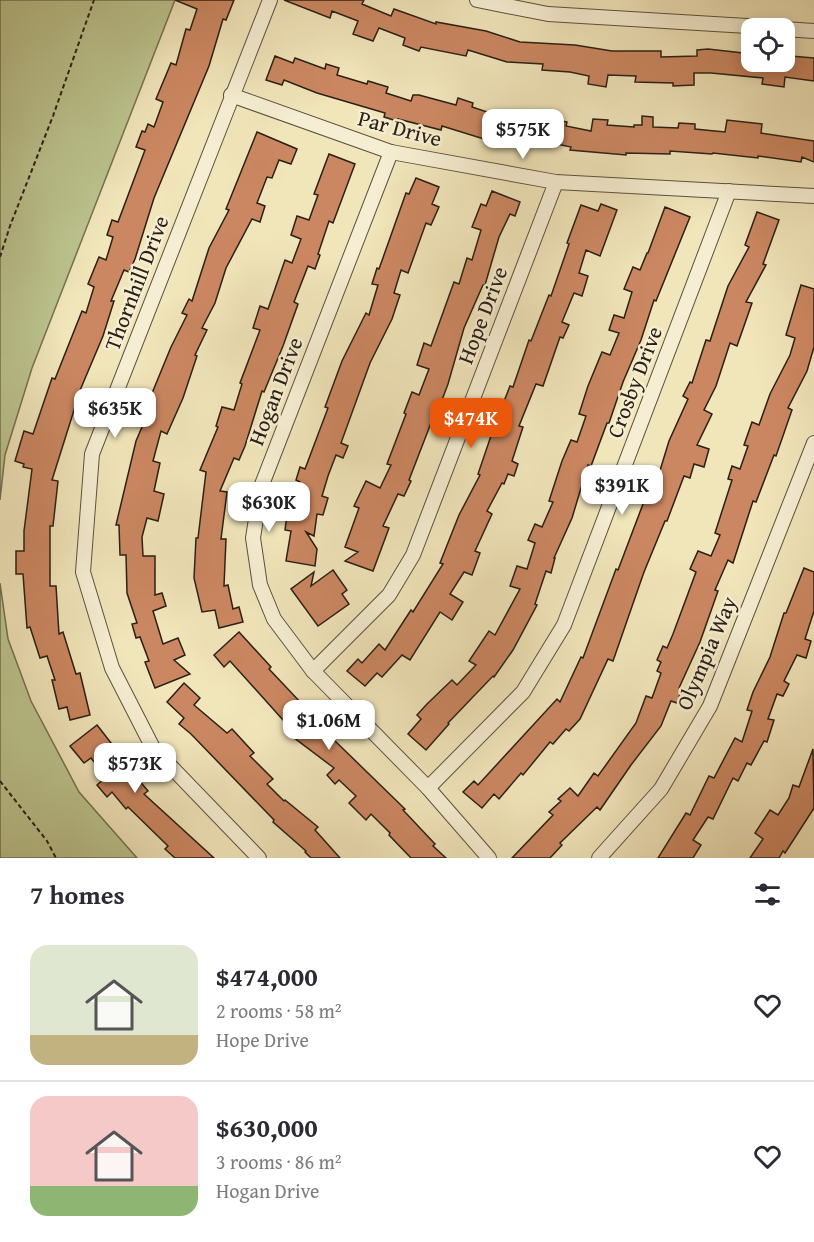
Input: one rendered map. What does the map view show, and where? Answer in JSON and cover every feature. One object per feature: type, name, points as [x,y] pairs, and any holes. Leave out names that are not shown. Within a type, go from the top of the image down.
[{"type":"street","name":"Thornhill Drive","points":[[259,858],[153,748],[112,668],[83,572],[92,454],[270,0]]},
{"type":"street","points":[[477,0],[548,14],[741,26]]},
{"type":"street","points":[[795,30],[814,31]]},
{"type":"street","name":"Par Drive","points":[[231,95],[391,152],[556,182],[814,196]]},
{"type":"street","name":"Hogan Drive","points":[[391,152],[261,487],[253,538],[260,585],[274,619],[313,671],[428,788],[489,858]]},
{"type":"street","name":"Hope Drive","points":[[313,671],[389,595],[413,555],[556,182]]},
{"type":"street","name":"Crosby Drive","points":[[428,788],[523,692],[564,625],[729,190]]},
{"type":"street","name":"Olympia Way","points":[[599,858],[661,789],[710,706],[814,443]]},
{"type":"path","points":[[0,257],[9,226],[53,116],[94,0]]},
{"type":"path","points":[[0,781],[41,834],[56,858]]},
{"type":"green space","points":[[0,0],[175,0],[32,368],[5,455],[0,500]]},
{"type":"green space","points":[[0,583],[8,639],[31,701],[79,792],[137,858],[0,858]]},
{"type":"building","points":[[175,0],[234,0],[226,20],[223,19],[209,66],[154,198],[135,259],[129,272],[124,270],[111,301],[114,301],[103,336],[81,388],[52,480],[58,481],[53,526],[50,526],[50,586],[56,586],[59,634],[63,632],[76,674],[80,673],[90,715],[70,720],[67,707],[59,709],[52,680],[55,680],[47,656],[40,658],[30,627],[27,628],[23,574],[16,574],[16,551],[24,551],[24,531],[32,469],[23,467],[24,464],[15,461],[24,431],[33,434],[52,378],[55,379],[82,311],[86,313],[94,287],[88,284],[99,257],[106,260],[113,237],[107,235],[112,220],[118,222],[145,150],[136,147],[142,131],[145,132],[148,124],[154,127],[163,102],[156,99],[171,63],[176,65],[186,29],[190,30],[197,9]]},
{"type":"building","points":[[284,0],[364,0],[362,4],[391,16],[394,9],[436,24],[436,22],[486,31],[520,42],[575,45],[612,51],[661,51],[661,57],[697,56],[697,50],[708,49],[741,53],[741,72],[795,72],[795,56],[814,58],[814,81],[785,77],[784,87],[762,84],[763,78],[694,73],[694,85],[673,86],[673,83],[635,82],[636,76],[608,75],[606,87],[588,84],[589,76],[542,70],[543,64],[507,62],[468,50],[466,56],[421,47],[419,51],[403,45],[405,38],[379,28],[373,41],[353,34],[358,21],[332,11],[330,18]]},
{"type":"building","points":[[275,56],[293,63],[295,58],[325,69],[326,64],[339,68],[337,75],[367,84],[368,81],[388,87],[386,93],[411,101],[413,95],[419,95],[456,105],[458,98],[473,103],[472,107],[502,117],[544,121],[545,117],[567,122],[566,126],[591,131],[593,119],[608,120],[607,125],[634,127],[634,125],[642,125],[642,116],[653,117],[653,127],[678,128],[679,123],[695,124],[695,129],[725,132],[727,120],[762,124],[761,133],[814,141],[814,162],[802,157],[801,162],[758,156],[758,158],[670,151],[670,154],[626,153],[626,155],[570,150],[571,147],[533,139],[532,144],[484,139],[442,126],[441,130],[398,119],[397,121],[384,117],[385,113],[317,93],[284,80],[282,85],[266,80]]},
{"type":"building","points":[[257,132],[297,149],[291,164],[279,160],[272,178],[267,177],[257,203],[265,206],[260,222],[252,219],[226,268],[215,303],[202,328],[207,330],[195,355],[197,356],[183,398],[167,434],[161,431],[153,461],[160,463],[154,491],[164,494],[158,521],[147,518],[142,537],[143,556],[155,556],[155,595],[162,593],[166,606],[153,611],[163,644],[178,638],[185,655],[174,660],[190,674],[155,688],[145,662],[149,661],[140,637],[136,638],[132,624],[137,623],[127,593],[126,555],[120,555],[119,525],[116,525],[136,441],[152,404],[148,403],[187,315],[182,313],[189,299],[192,301],[209,248],[229,210],[226,209]]},
{"type":"building","points":[[329,154],[355,164],[333,223],[329,221],[315,269],[308,266],[294,302],[298,304],[264,392],[262,391],[245,446],[239,460],[234,458],[220,491],[227,492],[221,539],[226,539],[224,586],[228,585],[233,609],[239,607],[243,622],[219,628],[215,610],[202,612],[194,578],[196,538],[198,538],[206,472],[200,470],[218,427],[216,426],[222,407],[234,410],[242,384],[240,383],[260,330],[253,328],[260,306],[268,309],[285,260],[292,263],[301,239],[291,235],[297,216],[309,220],[318,195],[314,194]]},
{"type":"building","points":[[416,178],[439,187],[432,204],[439,207],[431,225],[426,223],[408,273],[401,270],[394,293],[400,295],[392,319],[370,363],[341,443],[348,446],[343,458],[336,455],[328,476],[322,496],[328,498],[323,515],[317,514],[314,536],[306,532],[317,549],[315,566],[286,561],[291,531],[285,530],[288,508],[290,511],[300,482],[296,480],[300,467],[305,469],[328,408],[325,407],[342,361],[366,313],[369,315],[378,285],[372,284],[377,268],[379,269],[406,193],[409,194]]},
{"type":"building","points":[[492,191],[520,202],[515,216],[510,214],[499,237],[485,285],[464,328],[448,384],[409,480],[411,481],[404,496],[398,494],[383,526],[389,528],[373,571],[345,561],[358,552],[345,547],[359,508],[354,506],[366,481],[380,488],[391,465],[387,464],[412,392],[419,395],[429,369],[417,365],[424,343],[431,346],[454,282],[459,284],[467,258],[472,260],[481,230],[472,227],[481,204],[486,206]]},
{"type":"building","points":[[601,204],[617,210],[600,256],[586,250],[579,273],[588,276],[582,296],[574,293],[562,322],[569,325],[563,338],[560,337],[543,386],[536,384],[519,426],[523,427],[512,461],[518,464],[514,476],[508,474],[487,511],[492,514],[475,551],[480,553],[472,575],[464,572],[450,594],[463,602],[452,620],[440,612],[410,660],[402,655],[382,677],[377,673],[365,686],[347,671],[358,659],[362,663],[379,644],[385,650],[411,610],[413,612],[443,564],[440,563],[459,515],[480,475],[478,474],[510,386],[513,387],[529,340],[531,341],[549,295],[551,296],[581,205],[598,211]]},
{"type":"building","points":[[665,207],[690,217],[656,301],[654,300],[609,423],[607,423],[591,466],[588,465],[572,518],[554,558],[551,573],[546,571],[535,604],[537,605],[513,650],[494,677],[448,723],[426,750],[408,734],[421,719],[417,715],[427,704],[452,680],[457,685],[476,665],[469,661],[489,631],[495,635],[520,589],[510,586],[517,566],[527,569],[535,543],[528,540],[535,524],[542,527],[553,502],[549,501],[562,461],[571,440],[577,442],[586,416],[579,414],[588,386],[602,352],[610,355],[619,333],[609,330],[614,315],[624,318],[632,292],[624,289],[633,267],[640,270]]},
{"type":"building","points":[[757,212],[779,220],[763,264],[766,265],[746,302],[752,303],[737,346],[730,343],[716,386],[704,410],[712,414],[697,445],[709,449],[704,467],[694,464],[690,478],[684,476],[644,572],[613,661],[608,659],[580,719],[569,731],[566,729],[553,744],[550,742],[523,775],[521,773],[499,799],[494,794],[482,808],[463,792],[474,781],[478,785],[557,699],[560,702],[581,657],[583,658],[654,475],[658,477],[669,441],[688,399],[683,396],[690,382],[692,383],[706,340],[710,341],[728,286],[749,247],[745,245]]},
{"type":"building","points":[[801,285],[814,289],[814,347],[807,371],[788,408],[792,410],[776,456],[774,455],[756,502],[753,501],[733,563],[728,560],[715,590],[718,591],[700,642],[679,688],[682,689],[677,703],[671,701],[661,726],[600,810],[597,807],[560,843],[562,845],[550,858],[512,858],[553,815],[549,812],[561,801],[558,799],[570,788],[578,796],[594,773],[598,776],[636,723],[646,696],[652,698],[661,673],[657,671],[661,662],[657,660],[663,646],[667,648],[696,572],[690,569],[698,551],[711,556],[720,535],[715,533],[732,480],[728,479],[732,466],[740,469],[748,446],[744,445],[752,422],[759,425],[770,394],[790,355],[795,338],[786,335]]},
{"type":"building","points":[[804,568],[814,572],[814,611],[805,639],[811,641],[806,658],[797,655],[784,681],[789,684],[783,696],[777,694],[768,719],[774,720],[767,742],[764,741],[751,765],[747,763],[738,781],[733,778],[713,819],[708,817],[693,840],[701,845],[693,858],[658,858],[686,813],[690,815],[709,776],[714,778],[735,738],[742,742],[752,711],[747,710],[753,692],[770,657],[784,613],[786,613]]},
{"type":"building","points":[[333,570],[347,590],[342,594],[349,604],[318,626],[291,589],[314,572],[311,586]]},
{"type":"building","points":[[239,632],[271,667],[269,669],[304,706],[301,708],[336,735],[333,739],[405,809],[403,810],[435,844],[433,846],[446,858],[411,858],[371,814],[366,820],[349,803],[356,796],[339,780],[335,784],[327,775],[334,768],[289,734],[292,730],[230,661],[224,667],[214,655]]},
{"type":"building","points":[[184,683],[200,698],[194,705],[227,733],[232,729],[254,753],[250,756],[273,779],[267,784],[284,801],[318,827],[315,830],[340,858],[311,858],[273,822],[274,820],[179,724],[184,718],[167,702]]},
{"type":"building","points":[[97,725],[122,757],[120,758],[148,791],[144,794],[214,858],[175,858],[165,849],[168,846],[128,807],[126,809],[112,792],[107,797],[97,785],[106,777],[91,758],[84,763],[70,746]]},
{"type":"building","points":[[813,749],[814,808],[785,853],[783,851],[779,858],[750,858],[763,839],[755,833],[770,810],[778,815],[789,798],[793,785],[799,787]]}]
